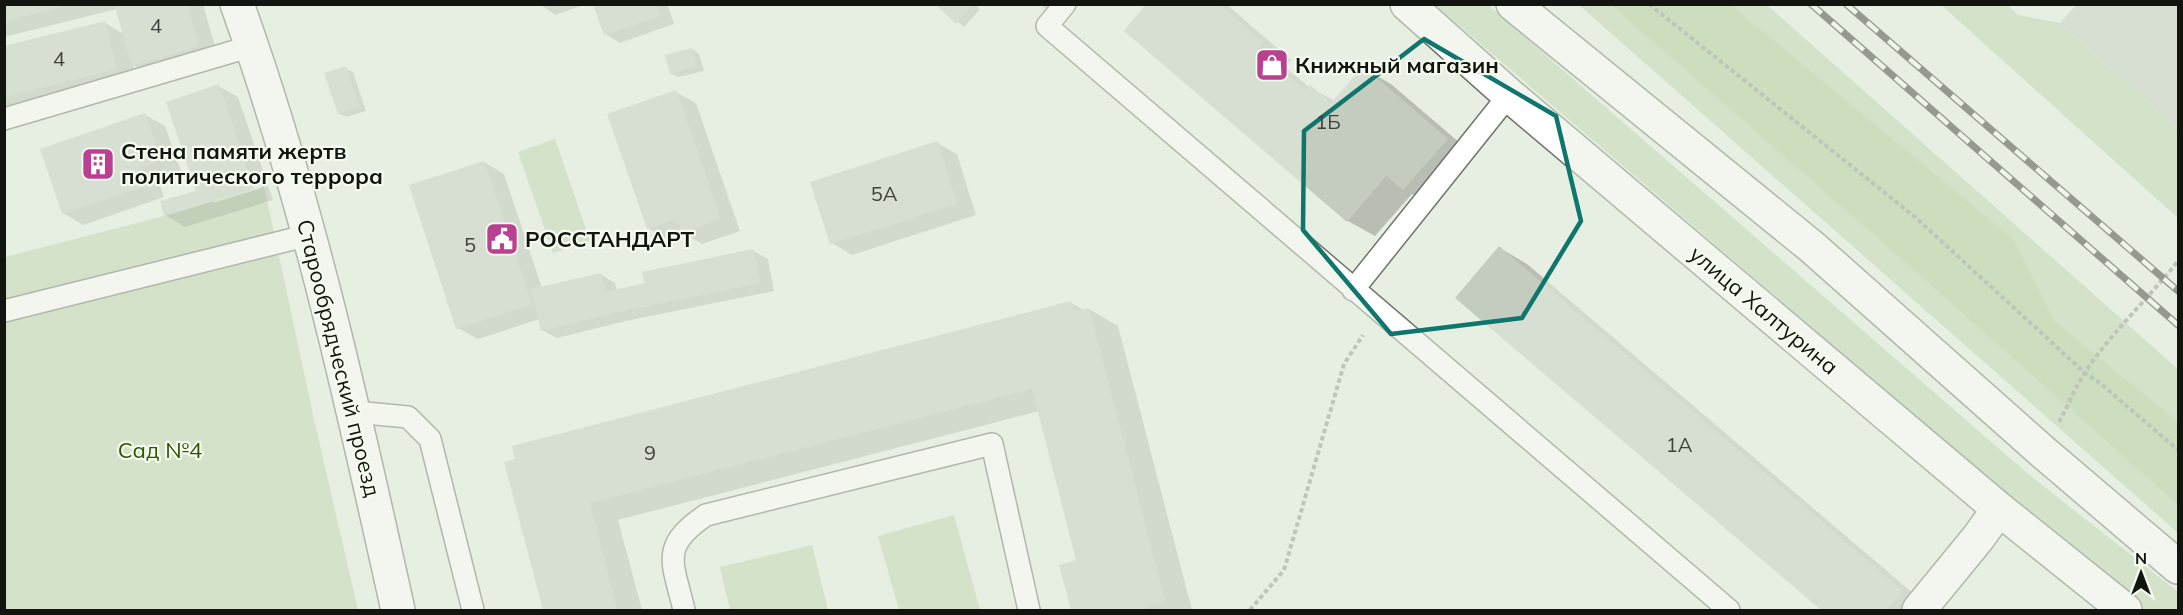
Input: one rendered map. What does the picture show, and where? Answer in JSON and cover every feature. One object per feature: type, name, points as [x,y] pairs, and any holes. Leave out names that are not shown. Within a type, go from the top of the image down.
[{"type":"main road","name":"Старообрядческий проезд","points":[[237,4],[296,184],[355,412],[398,610]]},
{"type":"main road","name":"улица Халтурина","points":[[1407,4],[1509,95],[1999,509],[2125,610]]},
{"type":"main road","points":[[1513,4],[1812,247],[2043,452],[2178,567]]},
{"type":"main road","points":[[1919,610],[1999,509]]},
{"type":"lane","points":[[1065,4],[1047,26],[1729,610]]},
{"type":"lane","points":[[4,119],[252,46]]},
{"type":"lane","points":[[1353,290],[1509,95]]},
{"type":"lane","points":[[4,311],[309,235]]},
{"type":"lane","points":[[355,412],[408,417],[430,439],[473,610]]},
{"type":"lane","points":[[684,610],[672,557],[675,544],[692,525],[706,515],[992,444],[1029,610]]},
{"type":"path","points":[[1649,4],[1915,217],[2085,373],[2100,383],[2178,450]]},
{"type":"path","points":[[2043,452],[2085,373],[2126,320],[2178,261]]},
{"type":"path","points":[[1250,610],[1284,570],[1344,364],[1378,311]]},
{"type":"highlighted area","points":[[1424,39],[1556,116],[1581,221],[1522,318],[1391,334],[1303,230],[1304,131]]},
{"type":"green space","points":[[1435,5],[1488,5],[2027,473],[2178,592],[2178,610],[2144,610],[2027,516],[1767,289]]},
{"type":"green space","points":[[1579,5],[1767,5],[2178,369],[2178,533]]},
{"type":"green space","points":[[1611,5],[1731,5],[2013,239],[2054,321],[2178,422],[2178,505],[1915,271]]},
{"type":"green space","points":[[1941,5],[2008,5],[2018,15],[2060,23],[2178,130],[2178,218]]},
{"type":"green space","points":[[555,139],[590,241],[553,253],[518,152]]},
{"type":"green space","name":"Сад №4","points":[[264,186],[358,610],[5,610],[5,257],[164,216]]},
{"type":"green space","points":[[954,515],[980,610],[899,610],[878,536]]},
{"type":"green space","points":[[812,545],[828,610],[730,610],[720,567]]},
{"type":"building","points":[[4,4],[69,4],[69,5],[4,21]]},
{"type":"building","points":[[114,4],[187,4],[199,46],[132,66]]},
{"type":"building","points":[[656,4],[660,16],[604,35],[593,5]]},
{"type":"building","points":[[935,4],[973,4],[956,24]]},
{"type":"building","points":[[1146,4],[1219,4],[1264,43],[1258,50],[1306,91],[1310,85],[1331,103],[1363,66],[1448,139],[1403,190],[1386,176],[1347,222],[1124,31]]},
{"type":"building","points":[[2077,4],[2178,4],[2178,130],[2060,23]]},
{"type":"building","points":[[105,21],[117,69],[4,97],[4,46]]},
{"type":"building","points":[[692,48],[697,67],[670,74],[665,55]]},
{"type":"building","points":[[346,66],[359,107],[338,114],[324,73]]},
{"type":"building","points":[[219,84],[254,189],[164,216],[160,201],[196,191],[166,102]]},
{"type":"building","points":[[676,90],[721,219],[681,233],[676,219],[647,229],[607,114]]},
{"type":"building","name":"Стена памяти жертв политического террора","points":[[145,113],[161,160],[139,168],[145,186],[62,214],[40,149]]},
{"type":"building","points":[[937,141],[957,204],[830,244],[810,182]]},
{"type":"building","points":[[484,161],[532,304],[456,329],[409,185]]},
{"type":"building","points":[[1499,246],[1903,591],[1886,610],[1821,610],[1455,298]]},
{"type":"building","points":[[753,249],[760,283],[541,331],[531,289],[601,273],[605,292],[645,283],[642,272]]},
{"type":"building","points":[[1071,301],[1074,311],[1089,308],[1165,601],[1148,606],[1150,610],[1071,610],[1059,565],[1076,560],[1032,389],[590,503],[617,610],[543,610],[504,462],[515,459],[512,446]]},
{"type":"railway","points":[[1811,4],[2178,325]]},
{"type":"railway","points":[[1846,4],[2178,291]]},
{"type":"place","name":"Книжный магазин","points":[[1272,65]]},
{"type":"place","name":"Стена памяти жертв политического террора","points":[[98,164]]},
{"type":"place","name":"РОССТАНДАРТ","points":[[502,239]]}]
